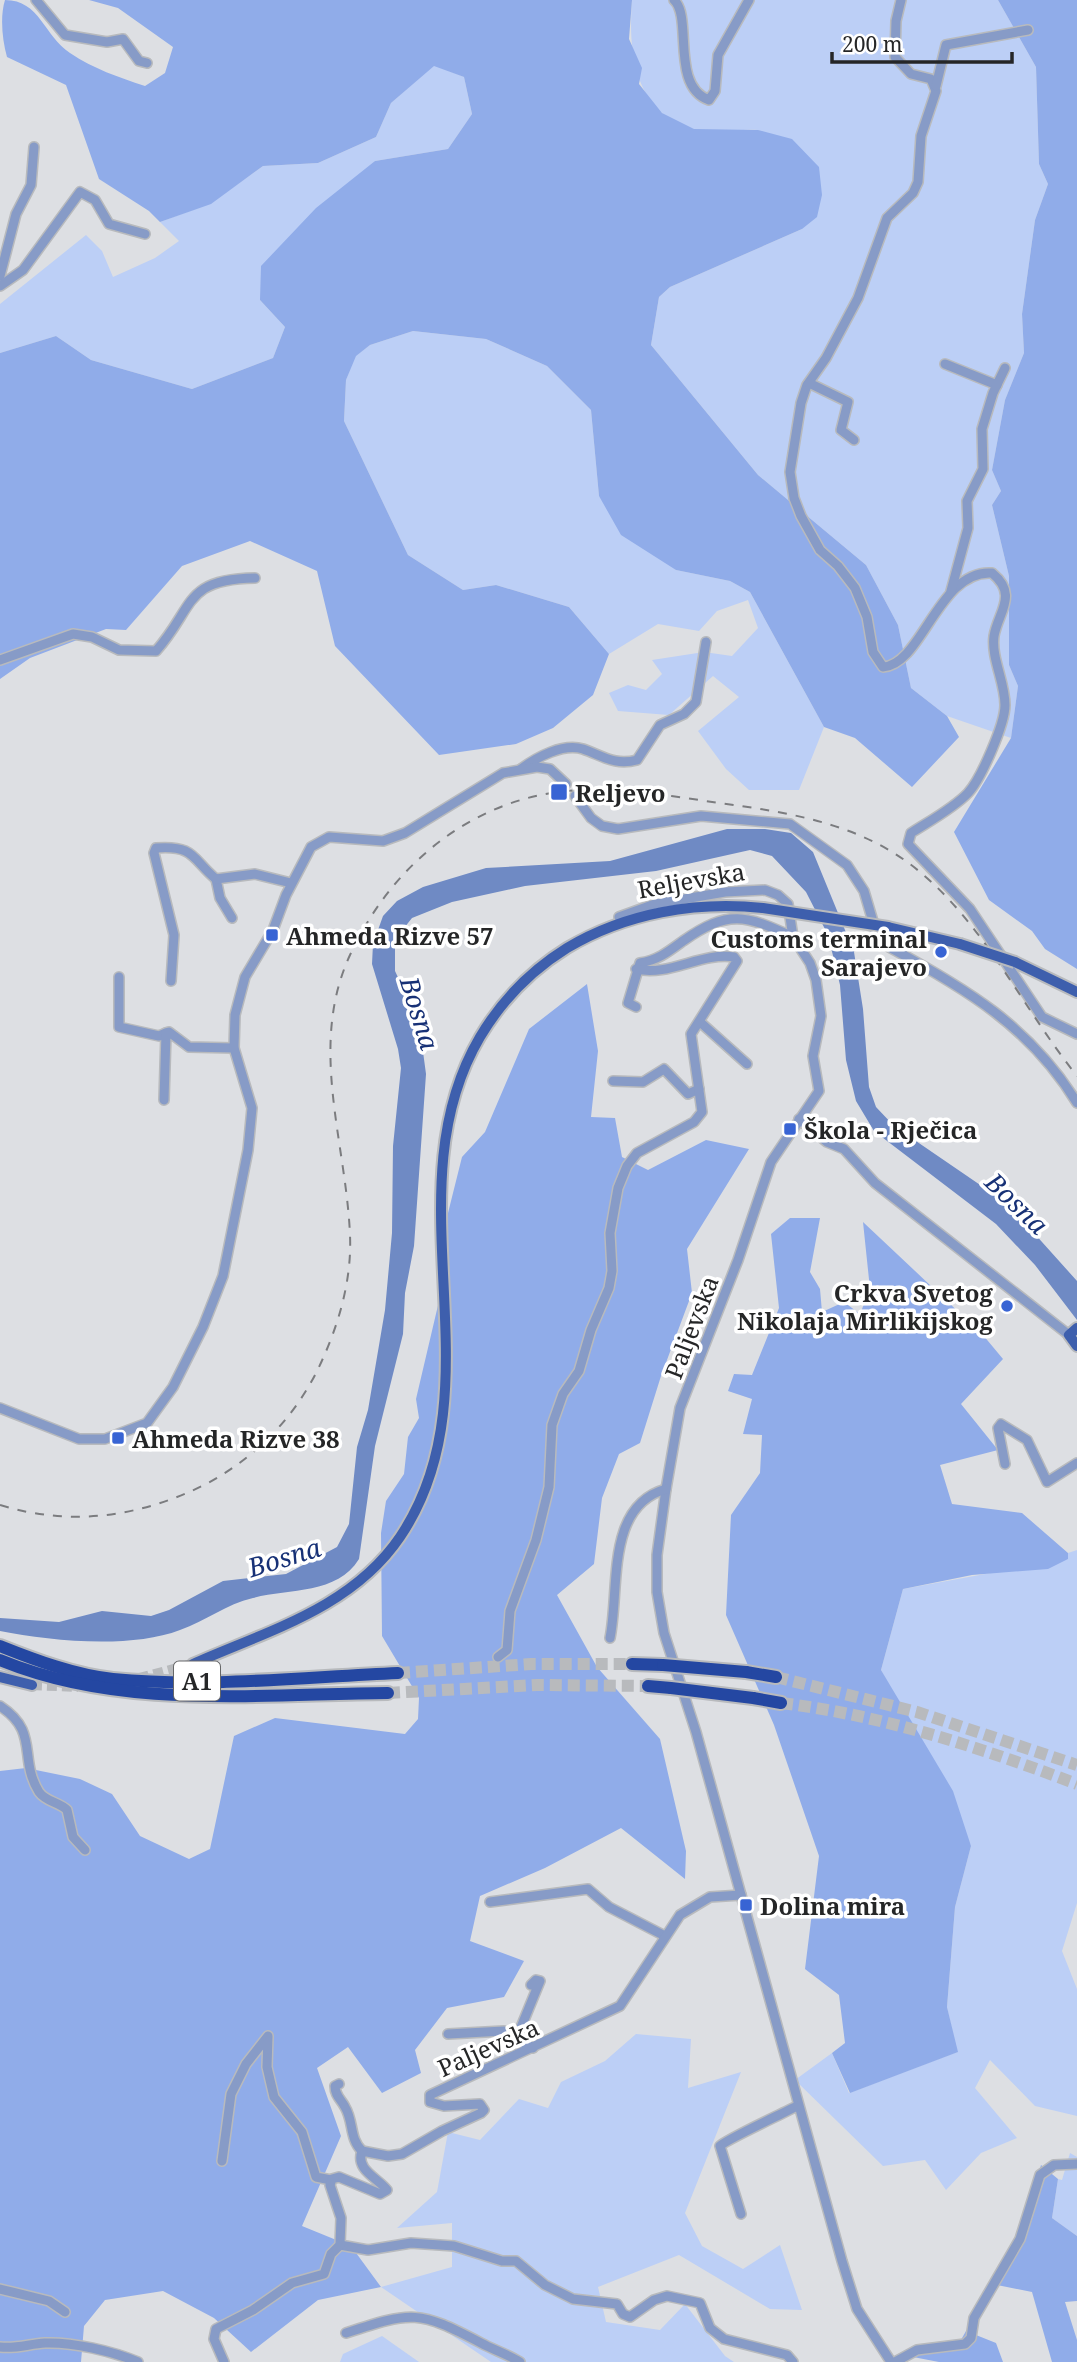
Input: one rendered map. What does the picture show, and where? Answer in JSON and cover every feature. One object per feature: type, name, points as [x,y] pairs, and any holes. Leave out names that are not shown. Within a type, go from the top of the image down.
[{"type":"highway","name":"A1","points":[[0,1646],[64,1668],[111,1679],[174,1682],[398,1673]]},
{"type":"highway","name":"A1","points":[[0,1660],[50,1679],[104,1690],[231,1695],[388,1693]]},
{"type":"highway","points":[[632,1664],[746,1672],[776,1677]]},
{"type":"highway","points":[[648,1686],[781,1703]]},
{"type":"main road","points":[[193,1664],[305,1616],[358,1584],[400,1537],[423,1497],[437,1456],[444,1409],[446,1362],[439,1193],[444,1136],[466,1063],[504,1003],[548,960],[613,925],[658,912],[718,905],[763,908],[888,927],[960,944],[1015,962],[1077,992]]},
{"type":"main road","points":[[1074,1331],[1077,1346]]},
{"type":"main road","points":[[0,1677],[32,1685]]},
{"type":"street","points":[[36,0],[65,35],[107,42],[122,39],[139,61],[147,63]]},
{"type":"street","points":[[674,0],[682,12],[683,57],[686,68],[698,92],[709,100],[715,91],[718,55],[749,0]]},
{"type":"street","points":[[901,0],[896,21],[895,57],[911,74],[931,79],[936,86]]},
{"type":"street","points":[[1028,30],[946,45],[935,99],[921,136],[918,182],[913,193],[887,218],[858,298],[826,358],[809,383],[801,403],[790,472],[793,498],[820,550],[847,576],[855,588],[869,625],[873,652],[883,667],[894,665],[950,593],[968,579],[987,572],[996,576],[1004,589],[1004,613],[995,634],[994,650],[1002,674],[1005,707],[1001,730],[970,791],[911,833],[908,844],[970,909],[1042,1017],[1077,1034]]},
{"type":"street","points":[[0,276],[16,214],[31,185],[34,147]]},
{"type":"street","points":[[0,286],[23,270],[80,192],[95,200],[109,224],[145,234]]},
{"type":"street","points":[[945,364],[997,385]]},
{"type":"street","points":[[950,593],[968,528],[967,501],[983,468],[982,429],[1005,368]]},
{"type":"street","points":[[809,383],[848,402],[841,430],[854,440]]},
{"type":"street","points":[[0,660],[73,634],[92,637],[119,650],[156,651],[182,611],[207,585],[234,578],[256,578]]},
{"type":"street","points":[[520,770],[545,755],[570,747],[618,763],[641,757],[660,725],[684,714],[696,702],[706,642]]},
{"type":"street","points":[[0,1408],[79,1439],[94,1439],[121,1435],[136,1429],[147,1423],[164,1404],[204,1327],[231,1248],[248,1150],[251,1108],[234,1048],[235,1015],[244,977],[273,930],[291,883],[311,847],[320,841],[345,836],[383,841],[405,833],[503,774],[537,767],[550,769],[566,784]]},
{"type":"street","points":[[575,796],[591,818],[602,826],[618,830],[701,816],[790,824],[847,865],[864,891],[877,935],[889,947],[1000,1014],[1028,1038],[1053,1068],[1077,1104]]},
{"type":"street","points":[[171,981],[174,935],[155,850],[161,847],[198,857],[216,879],[220,898],[232,918]]},
{"type":"street","points":[[216,879],[255,874],[291,883]]},
{"type":"street","name":"Reljevska","points":[[619,916],[655,904],[726,892],[765,890],[778,895],[788,904],[793,937],[810,962],[821,1016],[813,1056],[819,1091],[799,1119]]},
{"type":"street","points":[[636,1007],[628,1003],[636,969],[640,963],[655,961],[706,926],[726,918],[757,921],[793,937]]},
{"type":"street","points":[[498,1657],[507,1650],[510,1611],[536,1540],[549,1488],[552,1425],[563,1394],[579,1371],[591,1330],[609,1288],[612,1271],[610,1233],[618,1188],[627,1166],[637,1153],[694,1122],[702,1112],[691,1034],[737,966],[734,957],[718,955],[656,970],[636,969]]},
{"type":"street","points":[[119,977],[119,1027],[159,1036],[169,1032],[189,1047],[234,1048]]},
{"type":"street","points":[[700,1022],[747,1064]]},
{"type":"street","points":[[164,1100],[166,1033]]},
{"type":"street","points":[[613,1081],[643,1082],[664,1069],[688,1094],[699,1089]]},
{"type":"street","points":[[799,1119],[827,1142],[844,1149],[875,1183],[1074,1331]]},
{"type":"street","name":"Paljevska","points":[[799,1119],[771,1162],[738,1260],[680,1408],[666,1489],[657,1567],[657,1591],[664,1633],[696,1732],[797,2106],[857,2309],[893,2362]]},
{"type":"street","points":[[1005,1464],[998,1428],[1001,1424],[1027,1440],[1047,1482],[1077,1463]]},
{"type":"street","points":[[610,1638],[616,1610],[621,1532],[649,1494],[666,1489]]},
{"type":"street","points":[[0,1706],[13,1716],[24,1731],[27,1740],[26,1759],[38,1790],[44,1798],[67,1810],[73,1838],[85,1850]]},
{"type":"street","points":[[490,1902],[587,1889],[608,1907],[665,1936]]},
{"type":"street","name":"Paljevska","points":[[362,2151],[388,2156],[402,2154],[481,2113],[484,2110],[480,2104],[437,2106],[430,2102],[430,2095],[620,2006],[680,1915],[702,1899],[741,1895]]},
{"type":"street","points":[[517,2037],[540,1981],[536,1980],[531,1986]]},
{"type":"street","points":[[448,2034],[504,2031],[533,2048]]},
{"type":"street","points":[[222,2161],[231,2094],[246,2064],[268,2036],[267,2067],[274,2097],[304,2136],[307,2158],[316,2177],[331,2180],[339,2177],[384,2193],[385,2187],[370,2176],[363,2165],[359,2153],[362,2151],[353,2140],[349,2116],[335,2091],[335,2086],[339,2084]]},
{"type":"street","points":[[741,2214],[720,2146],[725,2140],[757,2128],[797,2106]]},
{"type":"street","points":[[893,2362],[910,2351],[965,2344],[971,2339],[975,2331],[974,2318],[1020,2239],[1041,2175],[1054,2165],[1077,2164]]},
{"type":"street","points":[[224,2362],[214,2339],[216,2329],[253,2310],[292,2283],[324,2274],[331,2254],[340,2245],[341,2218],[330,2185],[331,2180]]},
{"type":"street","points":[[340,2245],[368,2250],[411,2243],[454,2246],[502,2261],[516,2262],[545,2285],[573,2299],[617,2304],[623,2314],[630,2317],[660,2298],[688,2298],[700,2303],[710,2328],[724,2339],[787,2355],[793,2362]]},
{"type":"street","points":[[0,2289],[49,2301],[65,2312]]},
{"type":"street","points":[[346,2333],[369,2323],[413,2316],[427,2317],[520,2362]]},
{"type":"street","points":[[0,2347],[19,2348],[43,2343],[88,2347],[138,2362]]},
{"type":"shaded area","points":[[5,0],[17,2],[34,12],[61,46],[79,59],[145,86],[165,73],[173,47],[118,8],[89,0],[632,0],[629,39],[642,68],[639,84],[662,113],[694,129],[758,130],[792,139],[819,167],[822,195],[817,217],[802,229],[670,287],[659,297],[651,345],[758,475],[866,565],[898,625],[911,688],[947,716],[959,737],[912,787],[855,738],[824,727],[750,592],[730,581],[676,570],[621,535],[599,496],[591,410],[547,366],[486,339],[413,331],[370,345],[356,356],[346,380],[344,421],[408,555],[463,590],[496,585],[569,607],[609,654],[593,695],[553,728],[516,744],[439,755],[335,646],[317,571],[250,541],[182,566],[126,630],[106,629],[30,658],[0,679],[0,353],[56,336],[91,360],[192,389],[273,358],[285,327],[260,300],[261,266],[316,208],[375,161],[448,149],[472,114],[464,77],[434,66],[391,103],[376,137],[318,163],[263,166],[211,204],[160,222],[149,211],[99,179],[66,85],[7,57],[2,28]]},
{"type":"shaded area","points":[[632,0],[998,0],[1036,67],[1039,164],[1048,184],[1035,220],[1022,314],[1024,353],[1005,400],[992,470],[1001,491],[992,505],[1009,576],[1009,665],[1018,686],[1011,738],[947,716],[911,688],[898,625],[866,565],[758,475],[651,345],[659,297],[670,287],[802,229],[758,130],[693,129],[673,121],[658,109],[647,95],[634,59]]},
{"type":"shaded area","points":[[998,0],[1077,0],[1077,969],[1045,949],[1032,931],[989,900],[954,832],[1011,738],[1018,686],[1009,665],[1009,576],[992,505],[1001,491],[992,470],[1005,400],[1024,353],[1022,314],[1035,220],[1048,184],[1039,164],[1036,67]]},
{"type":"shaded area","points":[[434,65],[464,77],[472,114],[448,149],[375,161],[260,300],[285,327],[273,358],[192,389],[91,360],[56,336],[0,353],[0,304],[86,235],[102,251],[113,277],[155,258],[179,241],[160,222],[211,203],[263,166],[318,163],[376,137],[391,103]]},
{"type":"shaded area","points":[[413,331],[486,339],[547,366],[591,410],[599,496],[676,570],[730,581],[750,592],[824,727],[799,790],[749,790],[726,769],[698,731],[739,697],[713,676],[669,715],[618,711],[609,693],[628,685],[646,690],[662,674],[652,660],[704,652],[732,656],[758,628],[748,600],[717,611],[699,631],[658,624],[609,654],[569,607],[496,585],[463,590],[408,555],[344,421],[346,380],[355,356],[370,345]]},
{"type":"shaded area","points":[[727,829],[765,829],[791,833],[813,852],[854,952],[863,1009],[869,1087],[876,1107],[894,1126],[1008,1204],[1077,1281],[1077,1320],[1035,1265],[996,1224],[874,1131],[856,1101],[846,1060],[840,985],[828,935],[806,892],[772,856],[750,850],[656,871],[525,886],[452,902],[412,918],[400,933],[395,946],[395,971],[419,1022],[426,1074],[414,1246],[405,1293],[403,1334],[375,1446],[359,1559],[350,1571],[325,1585],[243,1601],[180,1630],[160,1636],[138,1640],[90,1641],[42,1638],[0,1631],[0,1618],[59,1622],[102,1611],[151,1616],[169,1610],[223,1581],[286,1574],[337,1547],[349,1524],[357,1447],[368,1410],[385,1310],[392,1233],[393,1146],[401,1068],[398,1049],[372,964],[373,944],[383,916],[397,901],[423,887],[486,868],[610,861]]},
{"type":"shaded area","points":[[587,984],[598,1051],[591,1117],[615,1118],[622,1157],[648,1170],[706,1140],[749,1149],[687,1249],[692,1293],[661,1376],[640,1443],[619,1454],[602,1498],[594,1564],[557,1595],[597,1667],[660,1739],[686,1851],[685,1879],[621,1828],[545,1868],[480,1896],[470,1941],[524,1961],[504,1997],[447,2008],[415,2050],[421,2073],[382,2093],[348,2047],[317,2068],[341,2136],[302,2226],[351,2246],[381,2287],[318,2300],[251,2352],[214,2318],[163,2291],[105,2300],[84,2326],[81,2362],[0,2362],[0,1771],[26,1768],[80,1779],[112,1794],[140,1836],[189,1859],[210,1849],[234,1736],[275,1718],[405,1734],[418,1719],[419,1698],[382,1636],[381,1533],[386,1501],[404,1474],[408,1437],[419,1418],[416,1399],[443,1284],[444,1229],[462,1157],[485,1132],[529,1029]]},
{"type":"shaded area","points":[[790,1218],[820,1218],[810,1272],[820,1289],[822,1312],[844,1302],[860,1314],[870,1289],[863,1222],[983,1335],[1003,1359],[961,1404],[998,1450],[940,1465],[952,1504],[1022,1513],[1068,1553],[1068,1559],[1048,1569],[972,1575],[903,1589],[881,1670],[953,1791],[971,1846],[955,1907],[947,2007],[958,2052],[850,2093],[832,2053],[845,2043],[839,1995],[805,1969],[819,1856],[774,1725],[726,1615],[731,1515],[760,1473],[762,1435],[743,1434],[752,1399],[728,1391],[734,1374],[752,1375],[779,1308],[771,1234]]},
{"type":"shaded area","points":[[1077,1550],[1077,1903],[1062,1951],[1077,1989],[1077,2116],[1035,2106],[990,2060],[975,2088],[1017,2138],[981,2153],[946,2190],[925,2160],[883,2166],[795,2080],[832,2053],[849,2093],[957,2052],[947,2007],[955,1907],[971,1846],[881,1670],[903,1589],[1068,1559],[1068,1553]]},
{"type":"shaded area","points":[[636,2034],[691,2039],[688,2088],[741,2072],[685,2213],[702,2246],[743,2269],[780,2245],[802,2310],[770,2309],[679,2255],[598,2287],[606,2322],[660,2330],[685,2304],[725,2356],[734,2362],[491,2362],[381,2287],[452,2267],[452,2223],[397,2228],[437,2192],[448,2132],[480,2140],[519,2099],[548,2108],[561,2082],[605,2061]]},
{"type":"shaded area","points":[[1070,2153],[1077,2157],[1077,2236],[1052,2218],[1058,2179],[1062,2180]]},
{"type":"shaded area","points":[[1041,2165],[1058,2179],[1052,2218],[1077,2236],[1077,2301],[1065,2302],[1077,2340],[1077,2362],[1052,2362],[1032,2292],[992,2284],[1024,2224]]},
{"type":"shaded area","points":[[966,2331],[996,2343],[1003,2362],[939,2362],[913,2357],[921,2347],[957,2347]]},
{"type":"shaded area","points":[[382,2336],[419,2362],[340,2362],[343,2354]]},
{"type":"tunnel","points":[[139,1678],[193,1664]]},
{"type":"tunnel","points":[[398,1673],[531,1664],[632,1664]]},
{"type":"tunnel","points":[[776,1677],[917,1712],[1077,1765]]},
{"type":"tunnel","points":[[32,1685],[78,1687]]},
{"type":"tunnel","points":[[388,1693],[537,1685],[648,1686]]},
{"type":"tunnel","points":[[781,1703],[819,1708],[931,1734],[1077,1784]]},
{"type":"railway","points":[[0,1505],[53,1516],[80,1517],[132,1511],[158,1504],[183,1495],[226,1473],[258,1448],[298,1403],[319,1367],[332,1336],[349,1269],[347,1200],[330,1059],[338,989],[350,955],[387,894],[436,844],[465,824],[497,809],[530,797],[566,791],[624,791],[747,807],[800,817],[826,823],[875,842],[920,872],[965,918],[1077,1076]]},
{"type":"place","name":"Reljevo","points":[[559,792]]},
{"type":"place","name":"Ahmeda Rizve 57","points":[[272,935]]},
{"type":"place","name":"Customs terminal Sarajevo","points":[[941,952]]},
{"type":"place","name":"Škola - Rječica","points":[[790,1129]]},
{"type":"place","name":"Crkva Svetog Nikolaja Mirlikijskog","points":[[1007,1306]]},
{"type":"place","name":"Ahmeda Rizve 38","points":[[118,1438]]},
{"type":"place","name":"Dolina mira","points":[[746,1905]]},
{"type":"water label","name":"Bosna","points":[[420,1013]]},
{"type":"water label","name":"Bosna","points":[[1017,1203]]},
{"type":"water label","name":"Bosna","points":[[284,1557]]}]
